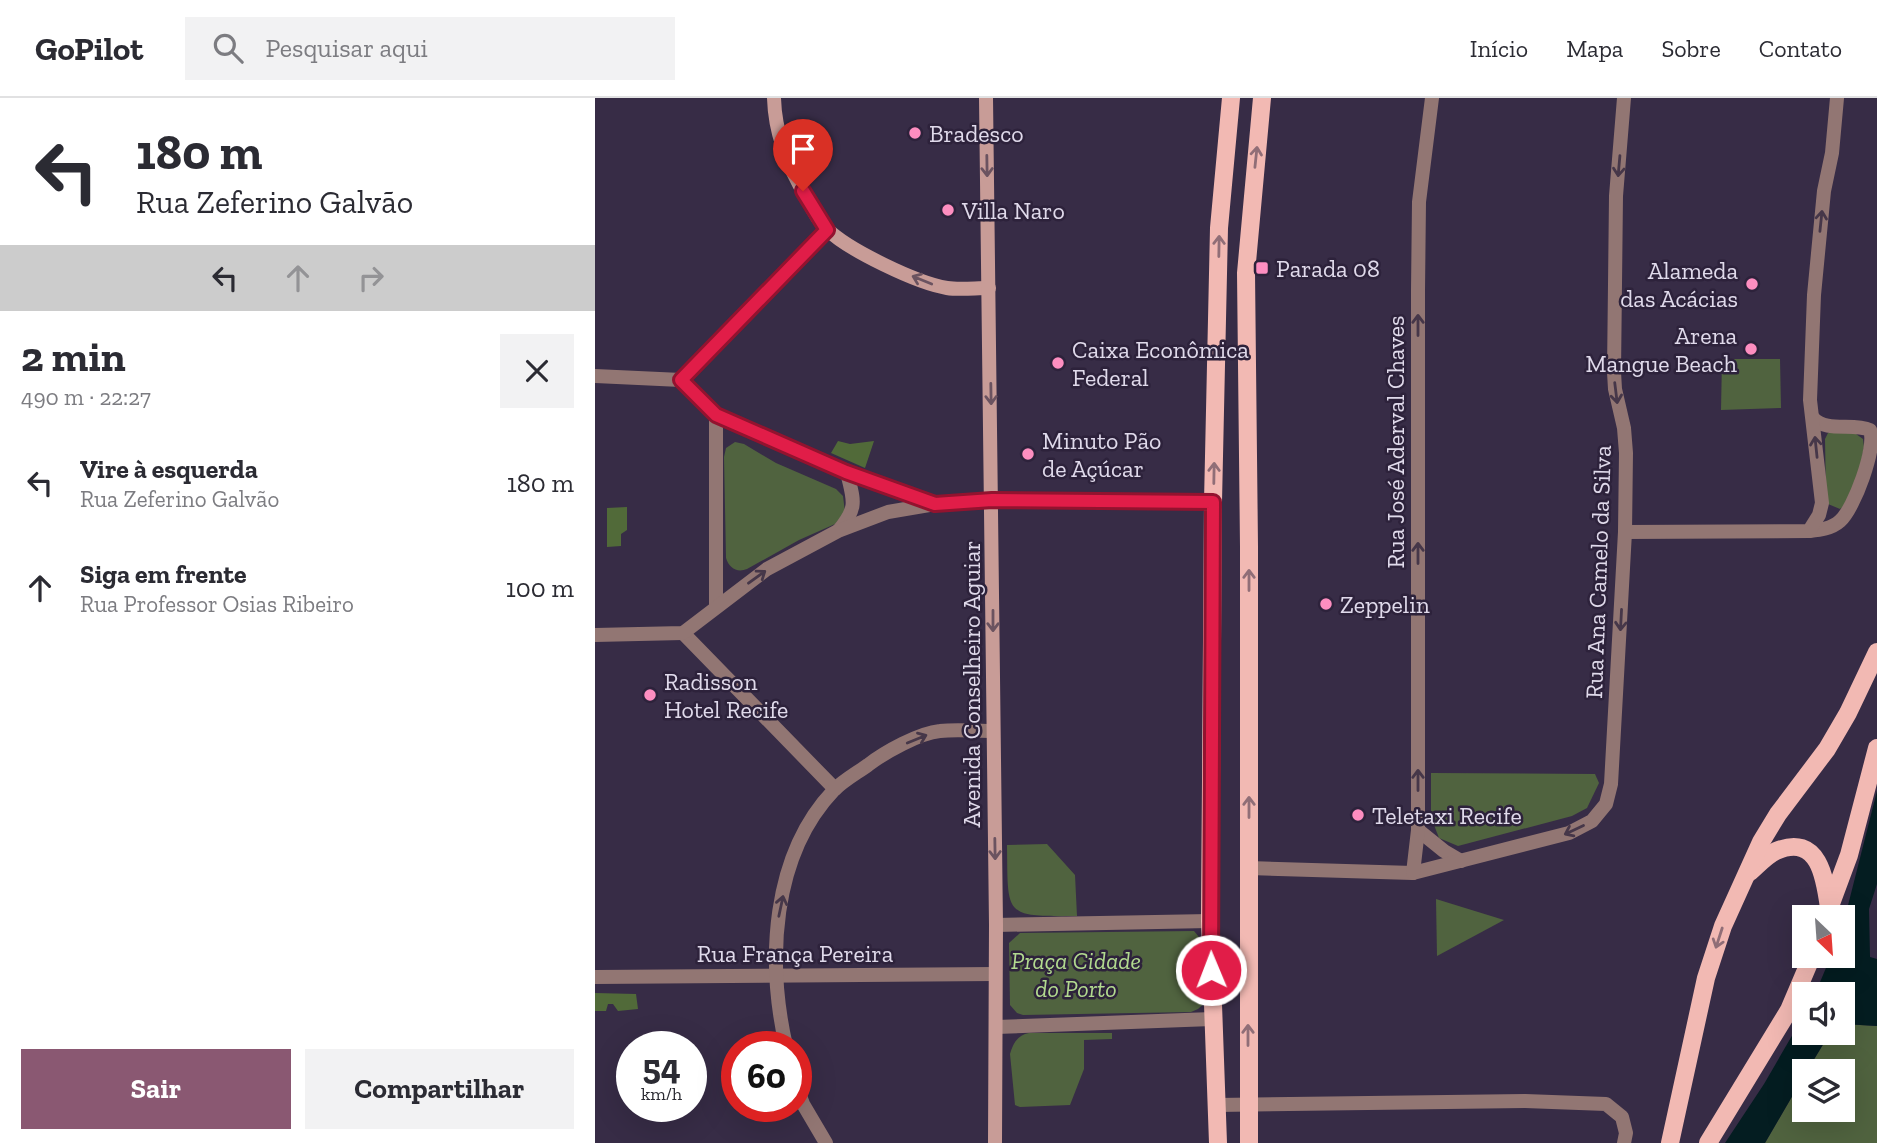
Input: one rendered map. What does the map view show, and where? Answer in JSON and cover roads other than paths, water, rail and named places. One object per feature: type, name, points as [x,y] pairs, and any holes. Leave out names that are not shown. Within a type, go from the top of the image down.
[{"type":"main road","points":[[774,98],[774,115],[790,169],[827,230],[855,248],[934,285],[949,288],[989,288]]},
{"type":"main road","name":"Avenida Conselheiro Aguiar","points":[[986,98],[996,925],[995,1143]]},
{"type":"main road","points":[[1218,1143],[1210,920],[1213,502],[1219,228],[1231,98]]},
{"type":"main road","points":[[1249,1143],[1249,546],[1245,274],[1262,98]]},
{"type":"main road","points":[[1670,1143],[1706,978],[1723,926],[1761,842],[1778,814],[1827,749],[1848,713],[1877,652]]},
{"type":"main road","points":[[1831,905],[1849,855],[1877,748]]},
{"type":"main road","points":[[1745,876],[1774,852],[1792,847],[1805,849],[1821,866],[1827,905]]},
{"type":"main road","points":[[1708,1143],[1789,1010],[1807,968]]},
{"type":"street","name":"Rua José Aderval Chaves","points":[[1413,873],[1419,830],[1419,202],[1432,98]]},
{"type":"street","name":"Rua Ana Camelo da Silva","points":[[1413,873],[1569,833],[1592,821],[1606,804],[1611,784],[1616,716],[1625,532],[1626,453],[1614,372],[1616,196],[1624,98]]},
{"type":"street","points":[[1809,531],[1819,515],[1822,503],[1810,400],[1814,295],[1824,191],[1832,153],[1837,98]]},
{"type":"street","points":[[681,380],[827,230]]},
{"type":"street","points":[[595,376],[681,380],[716,415],[846,472],[935,504]]},
{"type":"street","points":[[716,415],[716,606]]},
{"type":"street","points":[[1625,532],[1809,531],[1833,526],[1841,521],[1851,508],[1870,455],[1873,436],[1870,430],[1862,426],[1822,425],[1813,418]]},
{"type":"street","points":[[838,531],[852,514],[853,498],[846,472]]},
{"type":"street","points":[[595,635],[683,633],[767,569],[838,531],[888,512],[935,504],[992,500],[1213,502]]},
{"type":"street","points":[[683,633],[835,789]]},
{"type":"street","points":[[782,1031],[776,975],[778,916],[789,866],[809,823],[835,789],[887,751],[937,731],[993,731]]},
{"type":"street","points":[[1419,830],[1461,861]]},
{"type":"street","points":[[1248,868],[1413,873]]},
{"type":"street","points":[[996,925],[1210,920]]},
{"type":"street","name":"Rua França Pereira","points":[[595,977],[995,974]]},
{"type":"street","points":[[996,1027],[1212,1019]]},
{"type":"street","points":[[1216,1105],[1525,1101],[1606,1104],[1622,1116],[1626,1133],[1624,1143]]},
{"type":"street","points":[[812,1119],[826,1143]]},
{"type":"place","name":"Bradesco","points":[[915,133]]},
{"type":"place","name":"Villa Naro","points":[[948,210]]},
{"type":"place","name":"Parada 08","points":[[1262,268]]},
{"type":"place","name":"Alameda das Acácias","points":[[1752,284]]},
{"type":"place","name":"Arena Mangue Beach","points":[[1751,349]]},
{"type":"place","name":"Caixa Econômica Federal","points":[[1058,363]]},
{"type":"place","name":"Minuto Pão de Açúcar","points":[[1028,454]]},
{"type":"place","name":"Zeppelin","points":[[1326,604]]},
{"type":"place","name":"Radisson Hotel Recife","points":[[650,695]]},
{"type":"place","name":"Teletaxi Recife","points":[[1358,815]]},
{"type":"park label","name":"Praça Cidade do Porto","points":[[1076,974]]}]
